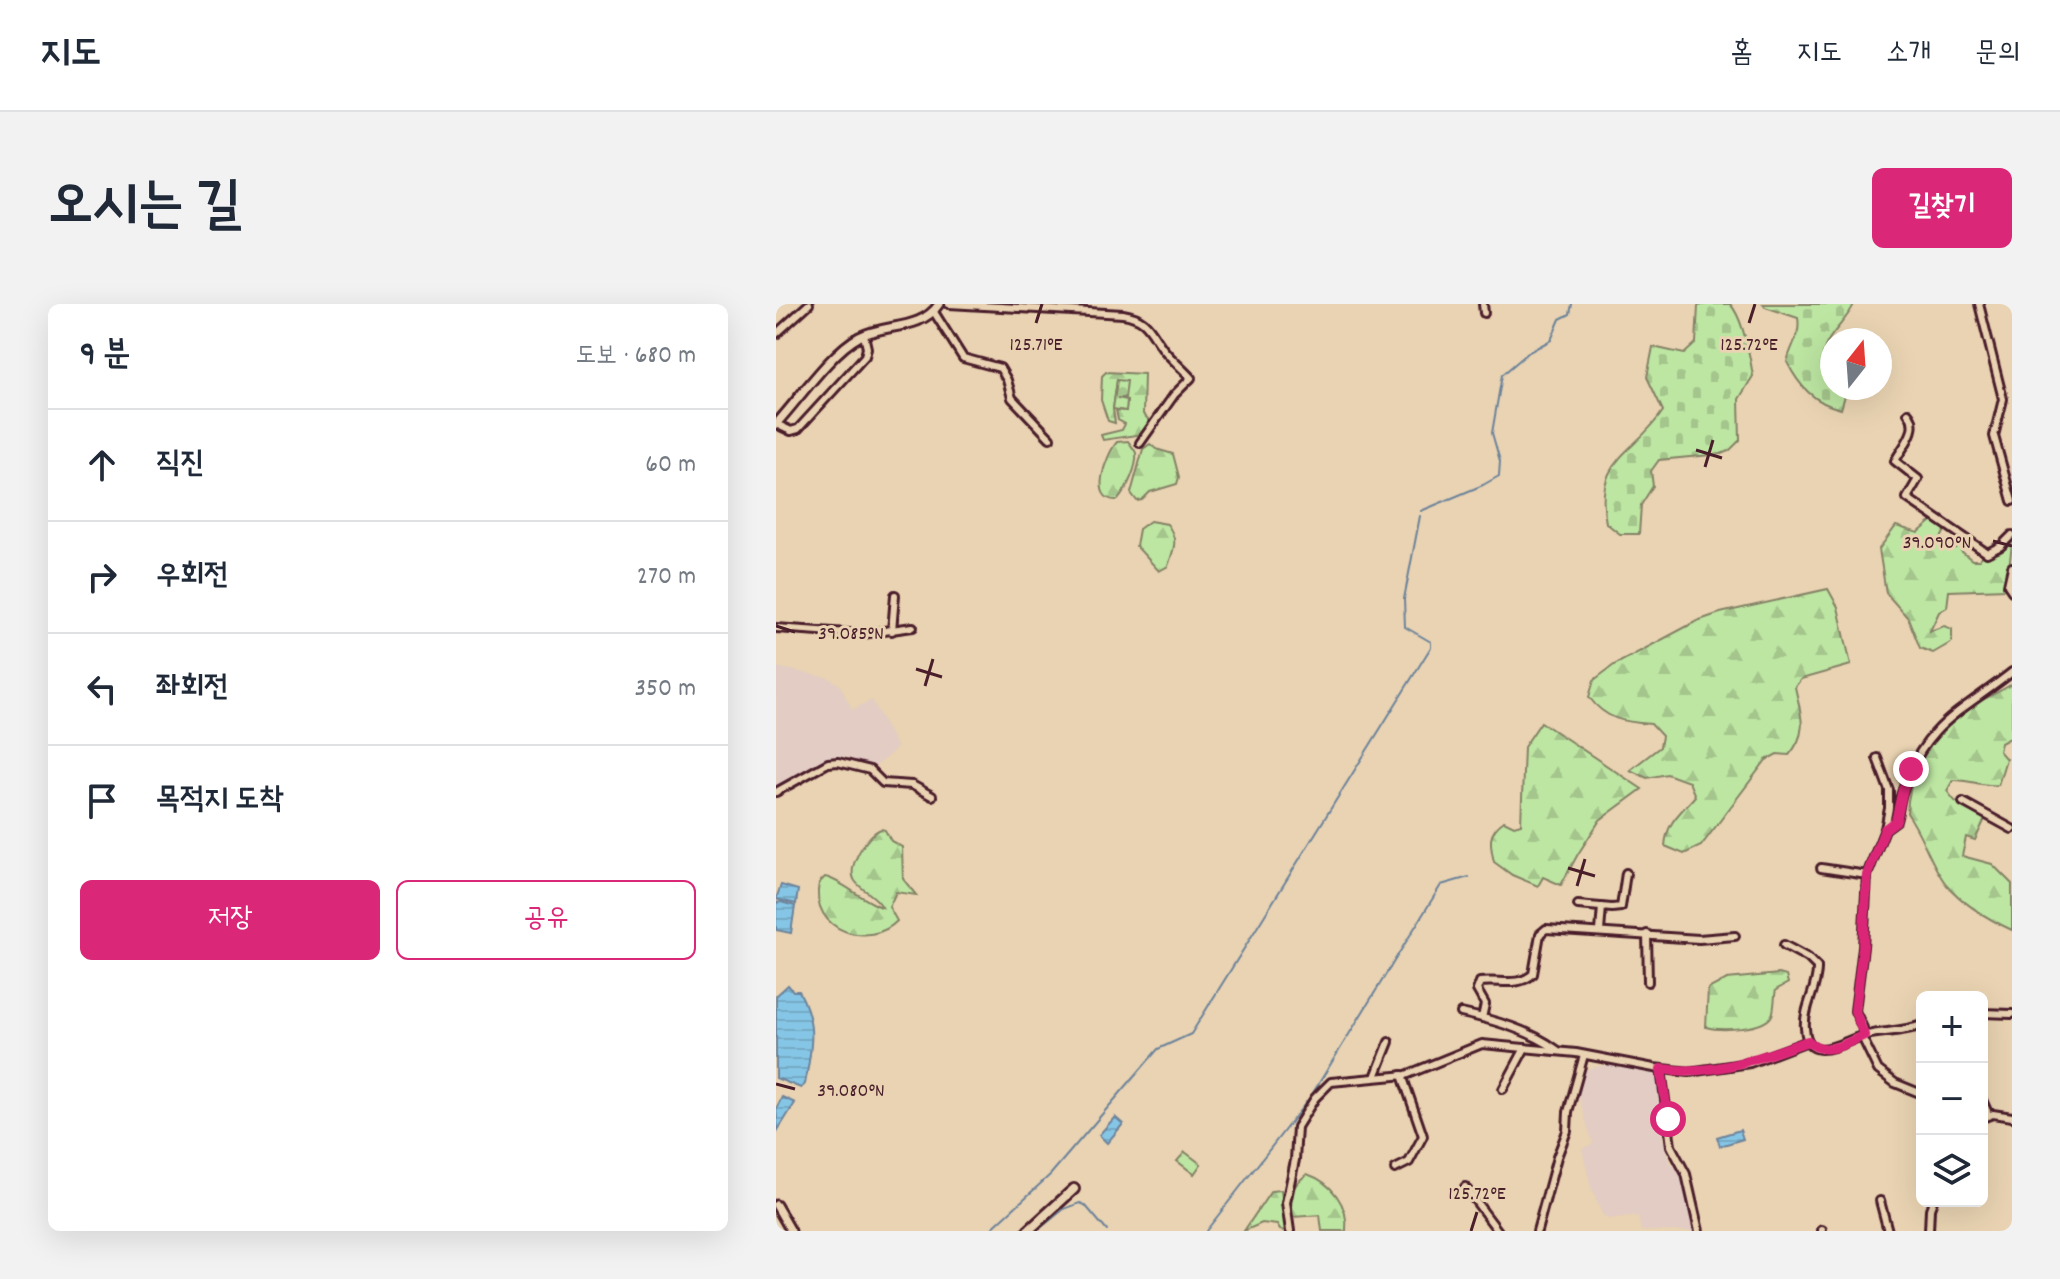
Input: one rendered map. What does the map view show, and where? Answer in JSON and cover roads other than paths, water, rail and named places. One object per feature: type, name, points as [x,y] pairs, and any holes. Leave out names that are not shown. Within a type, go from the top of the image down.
[{"type":"main road","points":[[1028,1231],[1074,1189]]},
{"type":"street","points":[[776,334],[809,304]]},
{"type":"street","points":[[864,335],[865,356],[798,429],[791,431],[776,424],[848,345],[864,335],[920,321],[934,312],[939,304]]},
{"type":"street","points":[[949,304],[1048,307],[1136,316],[1149,327],[1164,350],[1191,378],[1174,395],[1140,443]]},
{"type":"street","points":[[1483,304],[1484,313]]},
{"type":"street","points":[[1979,304],[2003,399],[1994,436],[2012,501]]},
{"type":"street","points":[[934,312],[963,358],[1000,368],[1012,398],[1050,438]]},
{"type":"street","points":[[1908,413],[1914,427],[1895,461],[1918,479],[1907,498],[1987,553],[2001,546],[2012,535]]},
{"type":"street","points":[[2012,567],[2008,585],[2012,591]]},
{"type":"street","points":[[892,631],[895,595]]},
{"type":"street","points":[[776,628],[862,634],[913,627]]},
{"type":"street","points":[[1885,829],[1896,821],[1911,769],[1934,732],[1949,716],[2012,672]]},
{"type":"street","points":[[1877,758],[1889,790],[1885,829],[1867,875],[1855,1011],[1863,1039],[1883,1075],[1916,1092]]},
{"type":"street","points":[[776,792],[828,763],[838,762],[870,770],[883,783],[912,785],[932,796]]},
{"type":"street","points":[[1963,802],[2012,829]]},
{"type":"street","points":[[1821,868],[1867,875]]},
{"type":"street","points":[[1578,905],[1621,907],[1626,873]]},
{"type":"street","points":[[1600,931],[1602,907]]},
{"type":"street","points":[[1482,1018],[1485,1004],[1477,990],[1478,985],[1483,981],[1521,982],[1533,974],[1538,938],[1543,930],[1699,939],[1735,936]]},
{"type":"street","points":[[1647,934],[1648,982]]},
{"type":"street","points":[[1784,945],[1808,958],[1817,967],[1805,1023],[1808,1041],[1813,1045],[1826,1049],[1864,1035],[1889,1034],[1916,1027]]},
{"type":"street","points":[[1461,1013],[1544,1041],[1560,1052]]},
{"type":"street","points":[[1988,1013],[2012,1014]]},
{"type":"street","points":[[1290,1231],[1286,1203],[1295,1160],[1295,1136],[1300,1119],[1323,1087],[1331,1082],[1402,1075],[1482,1044],[1584,1055],[1689,1072],[1750,1063],[1808,1041]]},
{"type":"street","points":[[1375,1077],[1389,1042]]},
{"type":"street","points":[[1503,1089],[1525,1048]]},
{"type":"street","points":[[1537,1231],[1567,1131],[1568,1112],[1584,1055]]},
{"type":"street","points":[[1661,1069],[1671,1146],[1686,1174],[1699,1231]]},
{"type":"street","points":[[1395,1169],[1409,1162],[1423,1136],[1402,1075]]},
{"type":"street","points":[[1988,1114],[2000,1105]]},
{"type":"street","points":[[1988,1115],[2012,1117]]},
{"type":"street","points":[[1465,1187],[1498,1231]]},
{"type":"street","points":[[1880,1201],[1888,1231]]},
{"type":"street","points":[[776,1205],[791,1231]]},
{"type":"street","points":[[1929,1231],[1931,1207]]},
{"type":"water","points":[[781,885],[798,890],[796,904],[776,899]]},
{"type":"water","points":[[776,903],[795,906],[791,933],[776,930]]},
{"type":"water","points":[[788,985],[793,991],[799,991],[811,1025],[810,1058],[805,1084],[801,1088],[776,1078],[776,996]]},
{"type":"water","points":[[782,1097],[795,1103],[778,1130],[776,1109]]},
{"type":"water","points":[[1115,1117],[1123,1124],[1107,1143],[1099,1135]]},
{"type":"water","points":[[1740,1130],[1743,1139],[1720,1146],[1717,1137]]},
{"type":"waterway","points":[[1421,511],[1499,476],[1500,461],[1492,433],[1502,375],[1529,352],[1551,340],[1560,319],[1570,314],[1572,304]]},
{"type":"waterway","points":[[989,1231],[1050,1175],[1158,1049],[1191,1034],[1431,647],[1431,642],[1405,627],[1404,599],[1420,516]]},
{"type":"waterway","points":[[1206,1231],[1311,1096],[1441,885],[1469,877]]},
{"type":"waterway","points":[[1037,1231],[1064,1209],[1080,1203],[1107,1231]]}]
